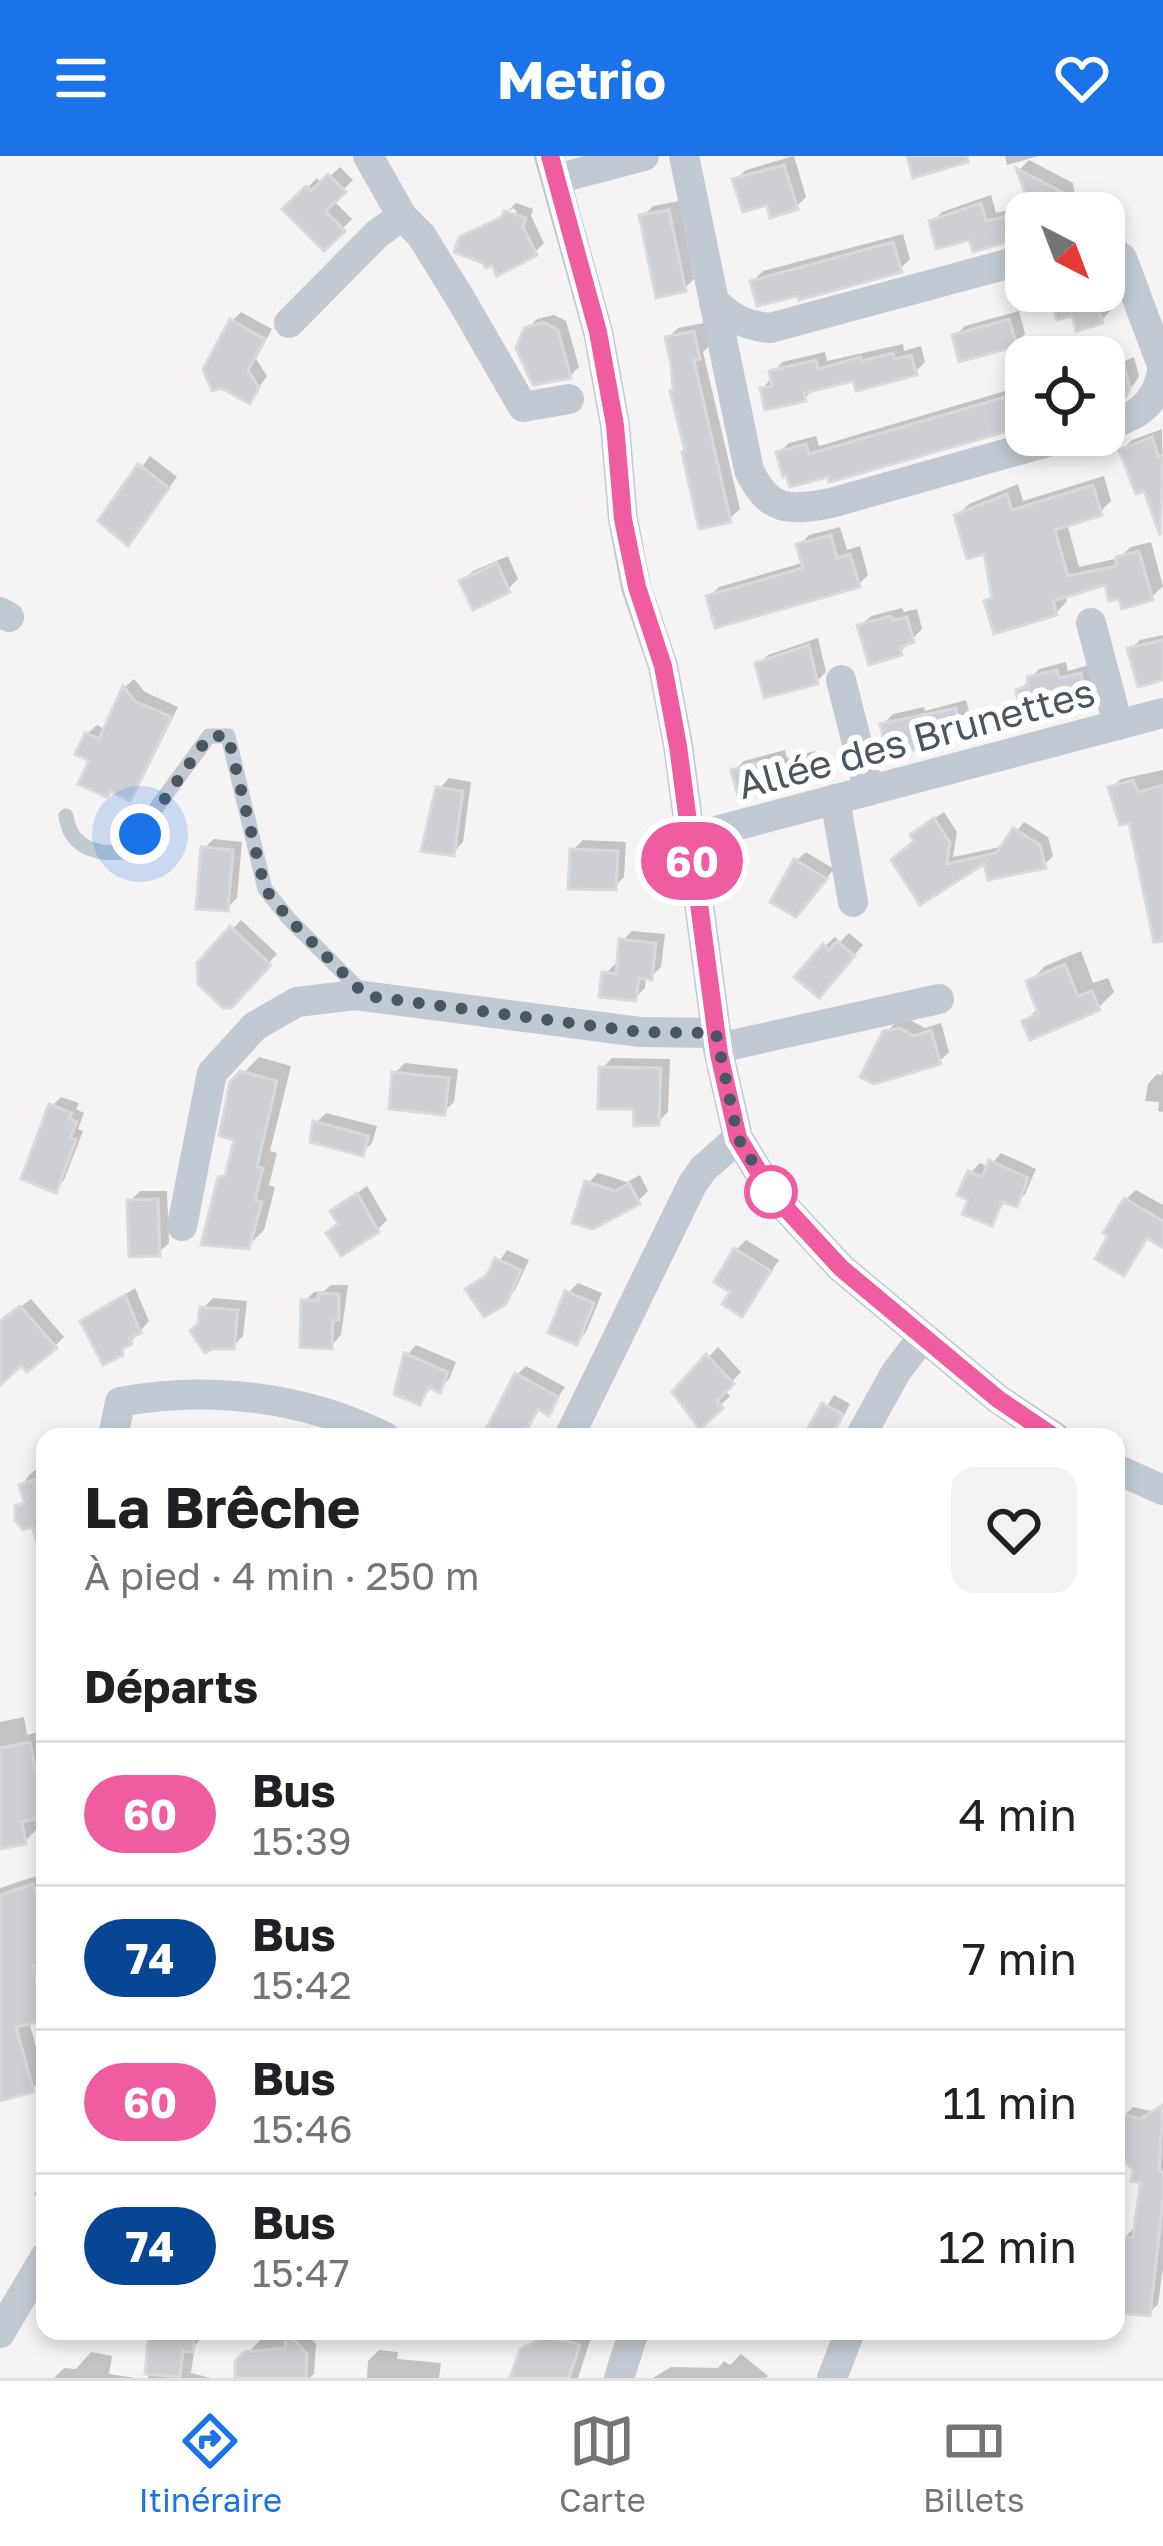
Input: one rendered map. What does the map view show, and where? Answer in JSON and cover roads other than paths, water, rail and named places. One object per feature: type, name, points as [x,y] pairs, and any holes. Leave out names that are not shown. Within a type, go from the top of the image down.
[{"type":"street","points":[[368,156],[523,407],[569,399]]},
{"type":"street","points":[[644,156],[553,168],[598,332],[615,425],[623,519],[637,587],[663,666],[717,1040],[738,1138],[771,1192],[802,1230],[922,1338],[1041,1428]]},
{"type":"street","points":[[684,156],[749,470],[759,490],[773,503],[797,510],[1005,454]]},
{"type":"street","points":[[289,322],[377,234],[402,216]]},
{"type":"street","points":[[714,301],[749,326],[770,328],[1005,265]]},
{"type":"street","points":[[1125,266],[1163,368],[1147,409],[1125,420]]},
{"type":"street","points":[[1091,622],[1118,725]]},
{"type":"street","points":[[841,680],[869,791]]},
{"type":"street","name":"Allée des Brunettes","points":[[689,838],[1163,713]]},
{"type":"street","points":[[835,800],[853,902]]},
{"type":"street","points":[[182,1226],[212,1073],[255,1027],[297,1003],[366,996],[717,1040],[939,999]]},
{"type":"street","points":[[573,1428],[692,1185],[738,1138]]},
{"type":"street","points":[[865,1428],[896,1372],[922,1338]]},
{"type":"street","points":[[115,1428],[121,1402],[205,1396],[265,1400],[339,1414],[367,1428]]},
{"type":"street","points":[[1125,1473],[1163,1490]]},
{"type":"street","points":[[0,2332],[36,2272]]},
{"type":"street","points":[[619,2378],[631,2340]]},
{"type":"street","points":[[832,2378],[847,2340]]},
{"type":"lane","points":[[66,816],[68,829],[83,847],[103,854],[124,852],[209,736],[228,736],[265,889],[366,996]]}]
